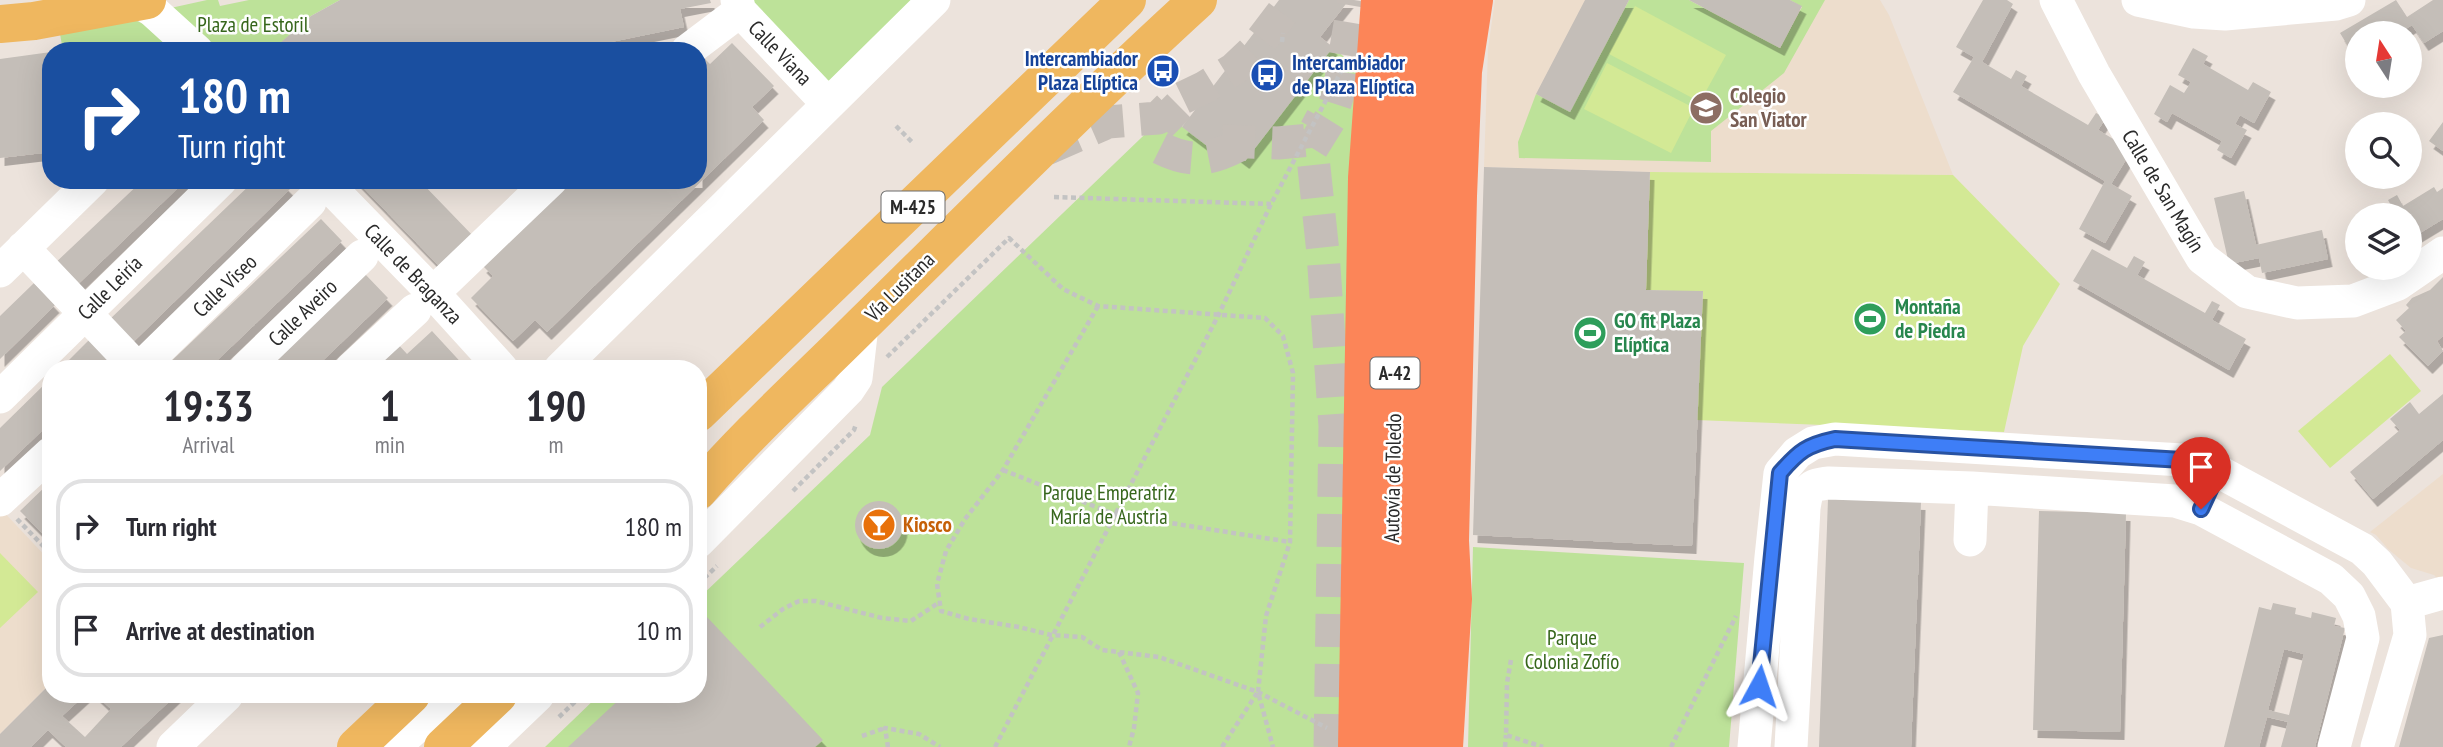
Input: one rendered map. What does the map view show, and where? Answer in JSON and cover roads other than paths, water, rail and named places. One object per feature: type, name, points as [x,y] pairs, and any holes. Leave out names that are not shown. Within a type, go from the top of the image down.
[{"type":"highway","points":[[1348,741],[1367,178],[1380,0]]},
{"type":"highway","name":"Autovía de Toledo","points":[[1386,747],[1399,140],[1411,0]]},
{"type":"highway","name":"Autovía de Toledo","points":[[1416,747],[1430,140],[1441,0]]},
{"type":"highway","points":[[1444,747],[1453,599],[1451,527],[1463,71],[1474,0]]},
{"type":"main road","name":"M-425","points":[[707,404],[1126,0]]},
{"type":"main road","name":"Vía Lusitana","points":[[707,480],[734,449],[862,326],[962,224],[1198,0]]},
{"type":"main road","points":[[0,24],[34,21],[141,1]]},
{"type":"main road","points":[[356,747],[403,703]]},
{"type":"main road","points":[[411,744],[484,703]]},
{"type":"street","points":[[569,360],[934,0]]},
{"type":"street","name":"Calle de San Magín","points":[[2056,0],[2094,74],[2202,258],[2247,292],[2297,303],[2353,300],[2398,284],[2443,253]]},
{"type":"street","points":[[2138,0],[2174,9],[2225,14],[2336,4],[2349,0]]},
{"type":"street","points":[[141,1],[187,42]]},
{"type":"street","points":[[697,42],[738,6]]},
{"type":"street","name":"Calle Viana","points":[[738,6],[828,104]]},
{"type":"street","points":[[84,189],[12,260],[84,314],[129,360]]},
{"type":"street","name":"Calle Leiría","points":[[0,397],[212,189]]},
{"type":"street","points":[[361,360],[542,189]]},
{"type":"street","name":"Calle de Braganza","points":[[317,191],[424,302],[492,360]]},
{"type":"street","name":"Calle Viseo","points":[[147,360],[317,191]]},
{"type":"street","name":"Calle Aveiro","points":[[254,360],[362,256]]},
{"type":"street","points":[[707,533],[848,390],[856,378],[862,326]]},
{"type":"street","points":[[1754,747],[1780,473],[1797,453],[1813,443],[1835,439],[2199,461],[2362,549],[2377,563],[2407,603],[2410,635],[2377,747]]},
{"type":"street","points":[[707,471],[734,449]]},
{"type":"street","points":[[0,500],[42,461]]},
{"type":"street","points":[[2201,509],[2219,470]]},
{"type":"street","points":[[1791,747],[1804,508],[1807,491],[1815,484],[1829,483],[1972,488],[2175,501],[2201,509],[2331,579],[2349,596],[2359,617],[2363,638],[2334,747]]},
{"type":"street","points":[[1970,540],[1972,488]]},
{"type":"street","points":[[2407,603],[2443,593]]},
{"type":"street","points":[[173,747],[219,703]]},
{"type":"street","points":[[411,744],[445,703]]},
{"type":"street","points":[[484,747],[530,703]]},
{"type":"tunnel","points":[[1046,149],[1108,122],[1158,118],[1174,102],[1234,69],[1254,50],[1292,0]]},
{"type":"tunnel","points":[[1330,747],[1335,426],[1323,253],[1312,148],[1330,119],[1339,91],[1354,0]]},
{"type":"tunnel","points":[[1179,106],[1160,125],[1160,148],[1183,157],[1203,158],[1245,142]]},
{"type":"tunnel","points":[[1222,141],[1278,143],[1310,140],[1322,118]]},
{"type":"place","name":"Intercambiador Plaza Elíptica","points":[[1163,71]]},
{"type":"place","name":"Intercambiador de Plaza Elíptica","points":[[1267,75]]},
{"type":"place","name":"Colegio San Viator","points":[[1706,108]]},
{"type":"place","name":"Montaña de Piedra","points":[[1870,319]]},
{"type":"place","name":"GO fit Plaza Elíptica","points":[[1590,333]]},
{"type":"place","name":"Kiosco","points":[[879,525]]},
{"type":"park label","name":"Plaza de Estoril","points":[[253,25]]},
{"type":"park label","name":"Parque Emperatriz María de Austria","points":[[1109,505]]},
{"type":"park label","name":"Parque Colonia Zofío","points":[[1572,650]]}]
